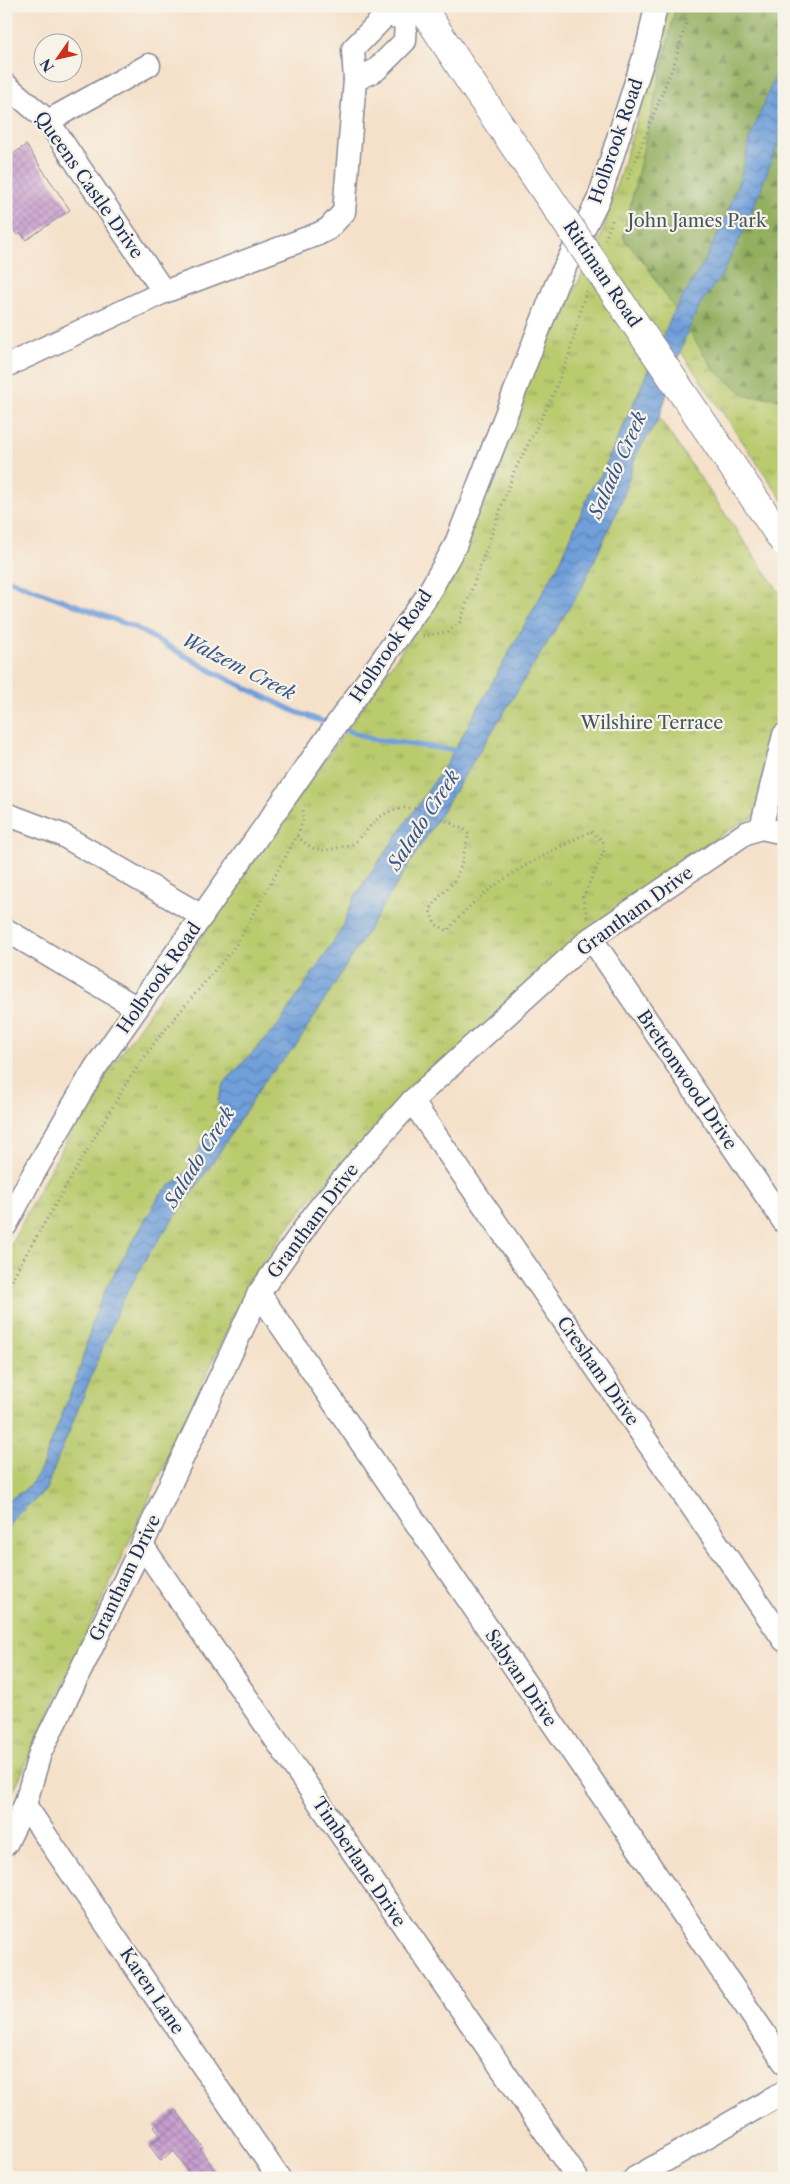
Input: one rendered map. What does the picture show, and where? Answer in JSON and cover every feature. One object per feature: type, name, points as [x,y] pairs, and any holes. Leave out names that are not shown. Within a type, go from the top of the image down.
[{"type":"main road","name":"Rittiman Road","points":[[416,10],[470,80],[784,542]]},
{"type":"street","name":"Holbrook Road","points":[[6,1225],[95,1068],[370,679],[424,599],[456,546],[556,285],[599,198],[648,44],[656,6]]},
{"type":"street","points":[[6,366],[164,292],[328,229],[344,212],[355,80],[353,49],[386,15],[416,10],[405,41],[376,70],[355,80]]},
{"type":"street","points":[[48,121],[149,65]]},
{"type":"street","name":"Queens Castle Drive","points":[[6,85],[48,121],[164,292]]},
{"type":"street","points":[[784,735],[761,828],[784,834]]},
{"type":"street","points":[[6,814],[62,835],[202,916]]},
{"type":"street","name":"Grantham Drive","points":[[6,1844],[25,1805],[40,1753],[142,1545],[258,1293],[316,1212],[412,1102],[591,938],[746,833],[761,828]]},
{"type":"street","points":[[6,930],[137,1008]]},
{"type":"street","name":"Brettonwood Drive","points":[[591,938],[784,1222]]},
{"type":"street","name":"Cresham Drive","points":[[412,1102],[784,1640]]},
{"type":"street","name":"Sabyan Drive","points":[[258,1293],[784,2062]]},
{"type":"street","name":"Timberlane Drive","points":[[142,1545],[577,2178]]},
{"type":"street","name":"Karen Lane","points":[[25,1805],[278,2178]]},
{"type":"street","points":[[635,2178],[784,2092]]},
{"type":"path","points":[[625,186],[675,61],[688,21],[683,6]]},
{"type":"path","points":[[602,247],[615,213]]},
{"type":"path","points":[[414,640],[423,636],[448,632],[460,622],[514,472],[552,397],[569,355],[586,288]]},
{"type":"path","points":[[6,1294],[18,1268],[129,1079],[158,1038],[236,945],[297,836],[303,820],[303,804]]},
{"type":"path","points":[[297,836],[310,848],[326,852],[354,844],[372,822],[382,815],[405,808],[417,809],[464,830],[469,835],[460,871],[450,885],[435,900],[430,912],[436,924],[448,930],[488,890],[529,863],[543,858],[591,831],[603,841],[605,849],[583,897],[591,938]]},
{"type":"green space","points":[[667,6],[784,6],[784,502],[666,330],[601,475],[592,487],[561,560],[447,763],[355,896],[341,930],[279,1025],[225,1082],[218,1100],[221,1113],[184,1175],[161,1193],[107,1286],[94,1317],[80,1368],[41,1469],[27,1488],[18,1495],[6,1500],[6,1254],[47,1175],[94,1093],[421,623],[464,549],[530,378],[601,237],[663,32]]},
{"type":"green space","name":"John James Park","points":[[676,6],[784,6],[784,399],[747,396],[714,370],[647,266],[623,238]]},
{"type":"green space","name":"Wilshire Terrace","points":[[659,418],[784,599],[784,823],[759,814],[722,834],[629,899],[364,1141],[321,1187],[286,1230],[258,1271],[231,1322],[6,1807],[6,1532],[14,1518],[45,1491],[119,1307],[148,1255],[213,1162],[263,1083],[297,1044],[582,587],[622,500],[636,455]]},
{"type":"water","name":"Salado Creek","points":[[784,55],[784,128],[748,222],[721,276],[701,303],[686,335],[659,418],[636,455],[622,500],[582,587],[297,1044],[263,1083],[213,1162],[148,1255],[119,1307],[45,1491],[14,1518],[6,1532],[6,1500],[18,1495],[27,1488],[41,1469],[80,1368],[94,1317],[107,1286],[161,1193],[184,1175],[221,1113],[218,1100],[225,1082],[279,1024],[341,930],[355,896],[447,763],[561,560],[592,487],[601,475],[639,393],[671,317],[704,262],[724,222],[743,170],[749,140]]},
{"type":"building","points":[[26,145],[70,210],[26,240],[21,233],[17,235],[6,219],[6,159]]},
{"type":"building","points":[[176,2110],[203,2147],[200,2149],[220,2178],[193,2178],[174,2151],[161,2161],[149,2145],[161,2136],[154,2126]]},
{"type":"waterway","name":"Walzem Creek","points":[[6,579],[134,627],[219,675],[296,712],[330,724]]},
{"type":"waterway","name":"Walzem Creek","points":[[341,728],[371,739],[461,751]]}]
